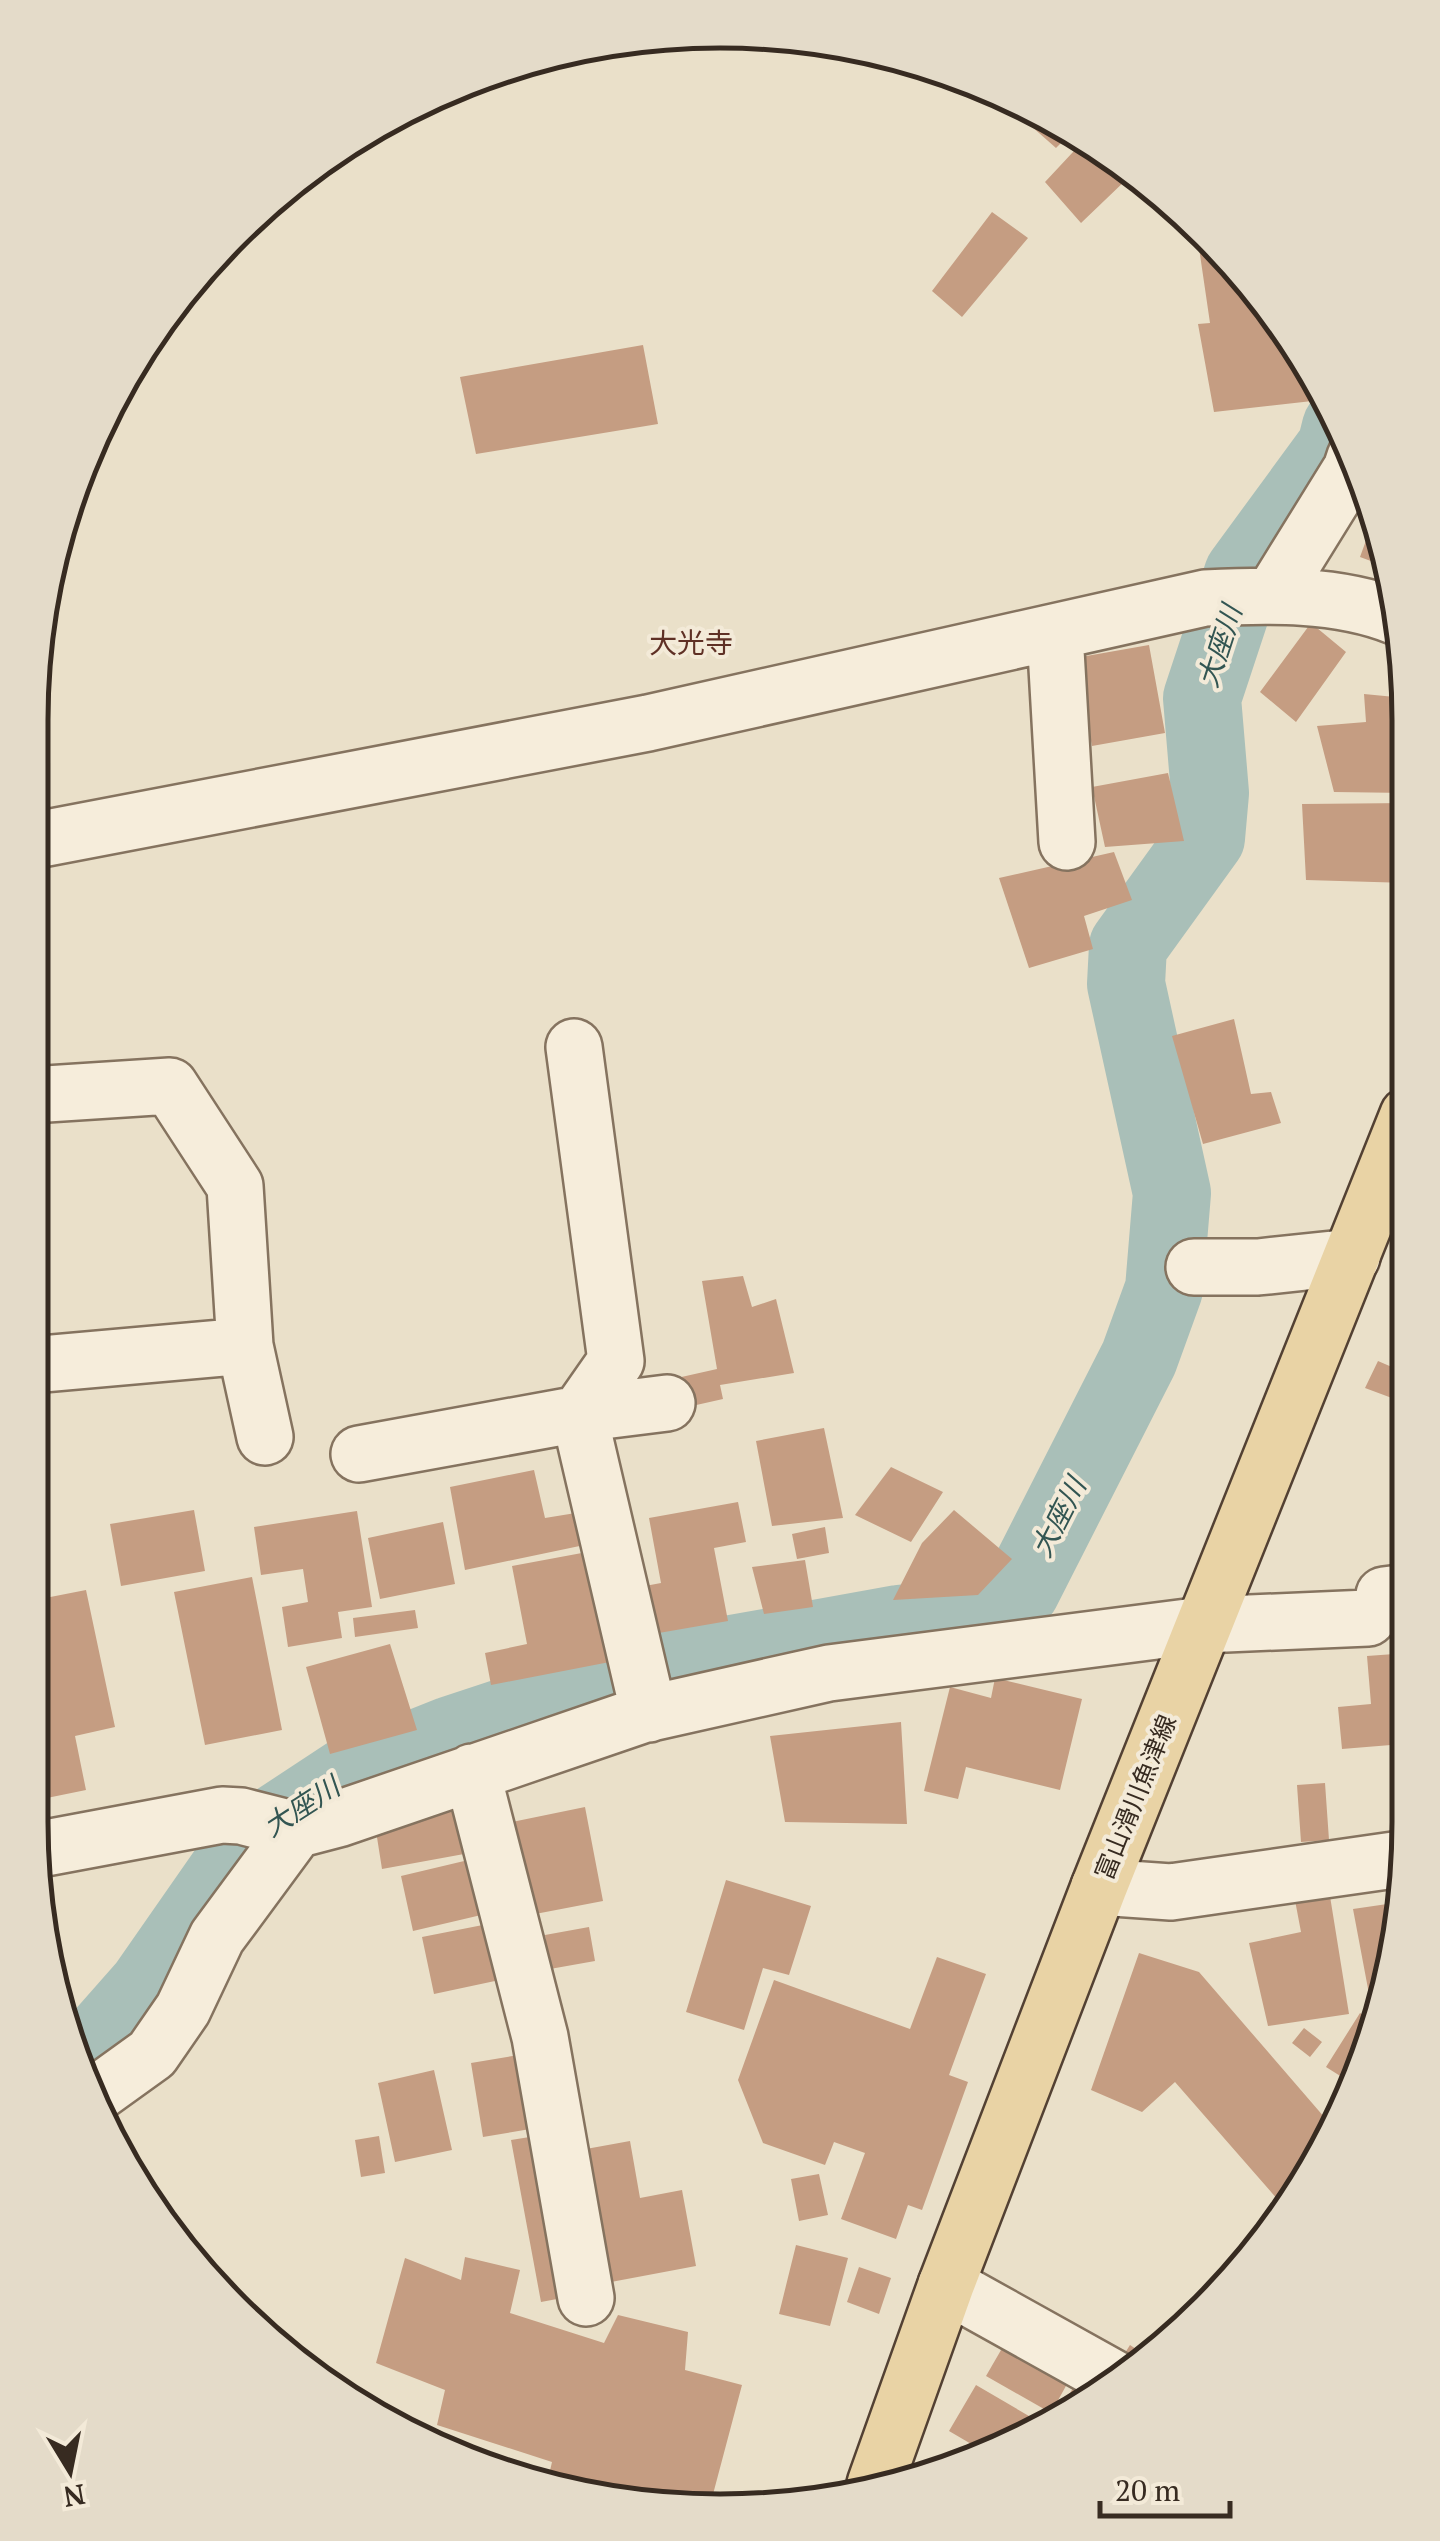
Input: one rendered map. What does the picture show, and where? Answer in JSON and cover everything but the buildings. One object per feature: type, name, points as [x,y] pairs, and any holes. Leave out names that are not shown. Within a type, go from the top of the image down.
[{"type":"main road","name":"富山滑川魚津線","points":[[878,2475],[946,2286],[1100,1887],[1392,1156]]},
{"type":"street","points":[[1272,595],[1346,477]]},
{"type":"street","points":[[48,838],[648,723],[1205,598],[1272,595],[1384,611]]},
{"type":"street","points":[[1054,633],[1067,842]]},
{"type":"street","points":[[574,1047],[616,1361],[579,1414],[648,1714]]},
{"type":"street","points":[[48,1094],[170,1086],[235,1186],[245,1346],[265,1437]]},
{"type":"street","points":[[1194,1267],[1258,1267],[1352,1257]]},
{"type":"street","points":[[48,1363],[245,1346]]},
{"type":"street","points":[[358,1454],[579,1414],[667,1403]]},
{"type":"street","points":[[49,1847],[222,1815],[296,1830],[338,1820],[648,1714],[829,1673],[1387,1602]]},
{"type":"street","points":[[472,1772],[540,2037],[586,2298]]},
{"type":"street","points":[[104,2089],[152,2054],[184,2008],[217,1937],[296,1830]]},
{"type":"street","points":[[1100,1887],[1171,1892],[1391,1860]]},
{"type":"street","points":[[946,2286],[1104,2373]]},
{"type":"waterway","name":"大座川","points":[[88,2050],[147,1987],[248,1842],[348,1776],[524,1711],[710,1658],[899,1624],[986,1614],[1021,1590],[1139,1358],[1164,1289],[1172,1193],[1126,984],[1128,946],[1206,838],[1210,793],[1202,698],[1243,574],[1335,449]]},
{"type":"district","name":"大光寺","points":[[691,642]]}]
